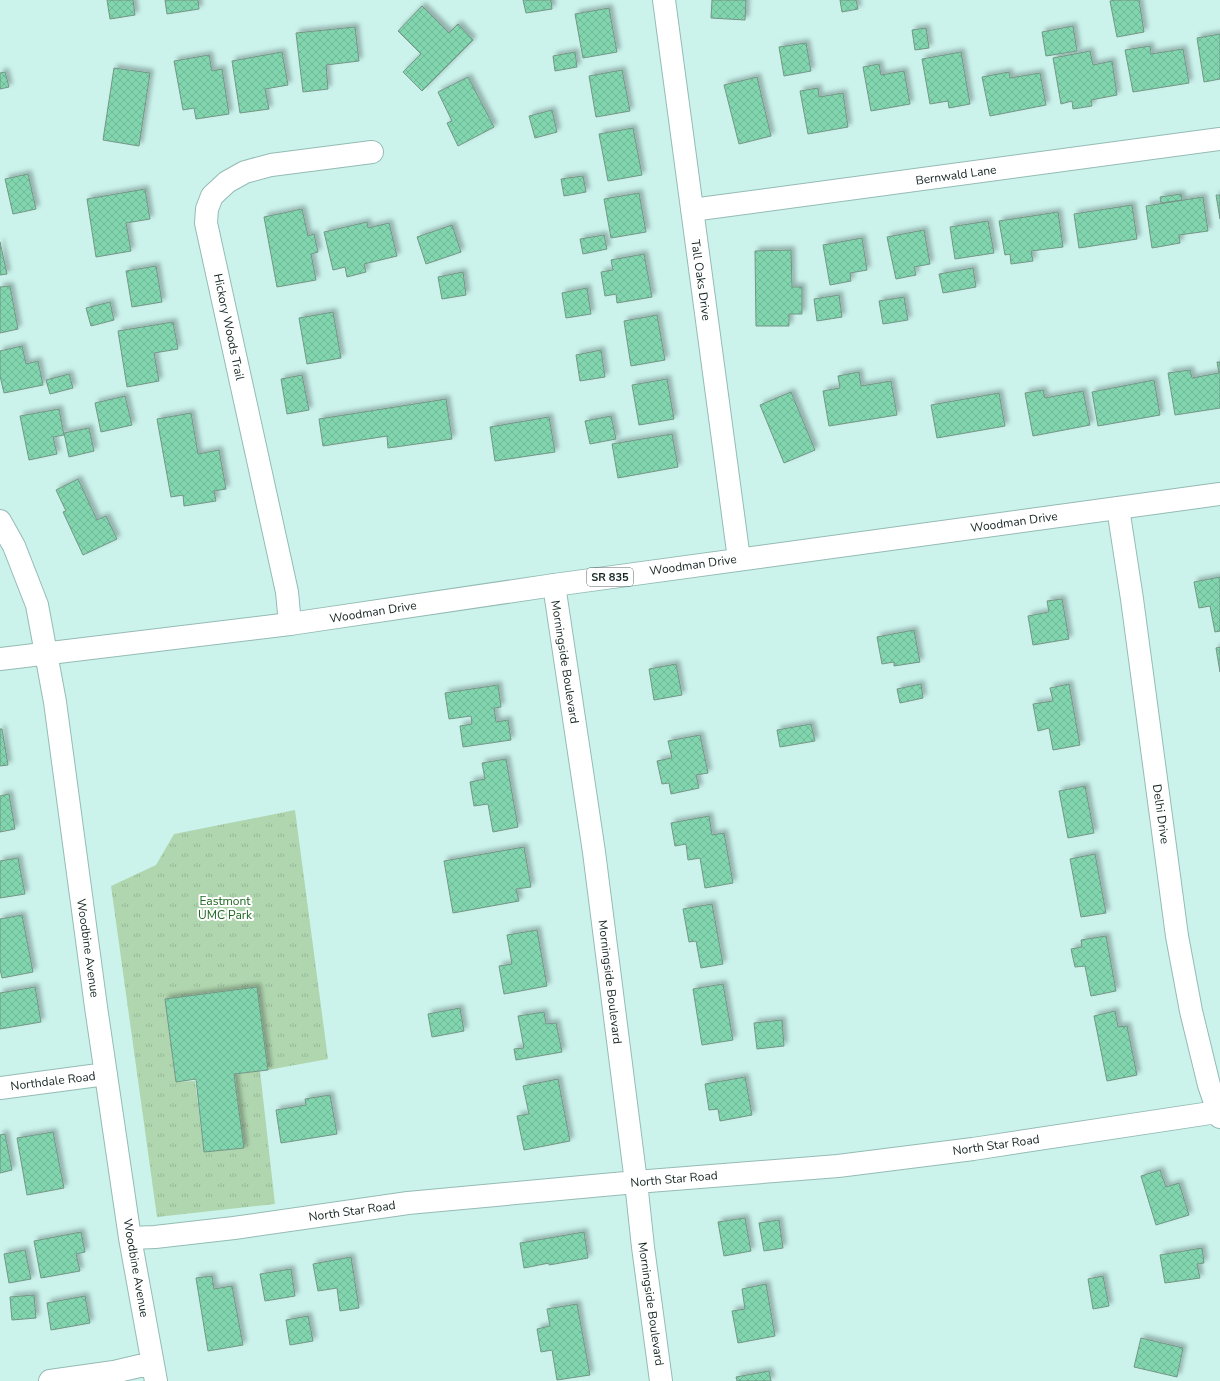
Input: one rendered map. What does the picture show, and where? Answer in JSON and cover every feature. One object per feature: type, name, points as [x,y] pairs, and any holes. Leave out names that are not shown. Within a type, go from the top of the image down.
[{"type":"street","name":"Tall Oaks Drive","points":[[664,0],[739,559]]},
{"type":"street","name":"Bernwald Lane","points":[[692,210],[1220,139]]},
{"type":"street","name":"Hickory Woods Trail","points":[[290,624],[287,592],[206,223],[207,209],[212,196],[228,182],[245,172],[271,165],[372,152]]},
{"type":"street","name":"Woodman Drive","points":[[0,659],[290,624],[739,559],[1220,494]]},
{"type":"street","name":"Delhi Drive","points":[[1118,508],[1132,599],[1177,936],[1191,1011],[1219,1114]]},
{"type":"street","name":"Woodbine Avenue","points":[[0,521],[14,546],[37,605],[55,702],[130,1238],[154,1372]]},
{"type":"street","name":"Morningside Boulevard","points":[[554,585],[594,852],[661,1381]]},
{"type":"street","name":"Northdale Road","points":[[0,1088],[106,1074]]},
{"type":"street","name":"North Star Road","points":[[130,1238],[155,1237],[234,1228],[408,1203],[636,1182],[838,1166],[973,1149],[1219,1114]]},
{"type":"street","points":[[50,1381],[114,1372],[154,1372]]},
{"type":"green space","name":"Eastmont UMC Park","points":[[295,810],[328,1059],[268,1070],[170,1034],[176,1082],[195,1081],[204,1152],[243,1146],[235,1074],[260,1071],[275,1204],[157,1217],[111,886],[156,865],[174,834]]},
{"type":"building","points":[[107,0],[133,0],[135,15],[110,19]]},
{"type":"building","points":[[165,0],[198,0],[199,9],[167,14]]},
{"type":"building","points":[[523,0],[551,0],[552,9],[526,13]]},
{"type":"building","points":[[712,0],[746,0],[745,20],[711,18]]},
{"type":"building","points":[[840,0],[856,0],[858,9],[842,12]]},
{"type":"building","points":[[1139,0],[1144,32],[1117,37],[1110,1]]},
{"type":"building","points":[[422,6],[449,33],[458,24],[473,40],[422,91],[403,72],[421,54],[398,31]]},
{"type":"building","points":[[609,8],[617,52],[583,58],[575,14]]},
{"type":"building","points":[[1073,26],[1077,51],[1046,56],[1042,32]]},
{"type":"building","points":[[355,27],[359,61],[326,65],[328,89],[303,92],[296,33]]},
{"type":"building","points":[[926,28],[929,48],[915,50],[912,30]]},
{"type":"building","points":[[1220,34],[1220,79],[1204,82],[1197,38]]},
{"type":"building","points":[[806,43],[811,71],[784,76],[779,47]]},
{"type":"building","points":[[1150,46],[1151,54],[1183,49],[1189,83],[1133,92],[1125,50]]},
{"type":"building","points":[[1090,51],[1093,65],[1112,61],[1117,95],[1091,100],[1092,106],[1073,109],[1072,101],[1061,104],[1053,58]]},
{"type":"building","points":[[282,52],[288,85],[265,89],[269,109],[240,113],[232,61]]},
{"type":"building","points":[[575,52],[577,67],[555,71],[553,56]]},
{"type":"building","points":[[961,52],[970,104],[949,108],[948,101],[930,104],[922,59]]},
{"type":"building","points":[[209,55],[212,71],[222,69],[229,114],[196,119],[194,108],[183,110],[174,61]]},
{"type":"building","points":[[879,64],[881,75],[904,71],[910,104],[871,111],[863,67]]},
{"type":"building","points":[[114,68],[150,73],[139,146],[103,140]]},
{"type":"building","points":[[622,70],[630,111],[596,117],[589,76]]},
{"type":"building","points":[[5,72],[9,87],[0,89],[0,73]]},
{"type":"building","points":[[1009,72],[1010,78],[1040,73],[1046,105],[990,116],[982,77]]},
{"type":"building","points":[[468,77],[494,127],[458,146],[447,123],[452,121],[438,92]]},
{"type":"building","points":[[757,77],[771,136],[739,144],[724,85]]},
{"type":"building","points":[[818,88],[819,97],[843,93],[848,127],[808,134],[800,91]]},
{"type":"building","points":[[552,110],[557,132],[535,138],[529,116]]},
{"type":"building","points":[[633,128],[642,175],[608,181],[599,134]]},
{"type":"building","points":[[28,174],[36,209],[13,214],[5,179]]},
{"type":"building","points":[[583,176],[586,192],[564,196],[561,179]]},
{"type":"building","points":[[145,189],[150,219],[126,223],[131,251],[96,257],[87,199]]},
{"type":"building","points":[[639,193],[646,232],[611,238],[604,199]]},
{"type":"building","points":[[1181,194],[1182,200],[1161,203],[1160,197]]},
{"type":"building","points":[[1216,195],[1220,195],[1220,219]]},
{"type":"building","points":[[1203,197],[1208,231],[1179,235],[1180,243],[1152,248],[1146,206]]},
{"type":"building","points":[[1132,205],[1137,239],[1079,248],[1074,214]]},
{"type":"building","points":[[302,209],[308,236],[314,234],[318,252],[311,254],[316,280],[277,287],[264,217]]},
{"type":"building","points":[[1058,212],[1063,247],[1031,251],[1033,261],[1011,264],[1010,254],[1005,255],[999,221]]},
{"type":"building","points":[[988,221],[994,253],[955,259],[950,227]]},
{"type":"building","points":[[367,222],[368,228],[389,223],[397,256],[364,264],[366,272],[347,277],[345,267],[333,270],[324,232]]},
{"type":"building","points":[[452,225],[461,252],[426,264],[417,237]]},
{"type":"building","points":[[924,230],[930,264],[914,267],[916,275],[896,279],[887,237]]},
{"type":"building","points":[[604,235],[607,249],[583,254],[580,239]]},
{"type":"building","points":[[862,238],[867,270],[850,273],[851,281],[830,285],[823,245]]},
{"type":"building","points":[[0,242],[7,274],[0,275]]},
{"type":"building","points":[[791,250],[792,287],[802,287],[802,314],[789,314],[789,326],[756,326],[755,251]]},
{"type":"building","points":[[644,254],[652,297],[617,303],[616,294],[605,296],[601,272],[613,270],[611,260]]},
{"type":"building","points":[[156,266],[162,302],[132,307],[126,271]]},
{"type":"building","points":[[973,268],[976,287],[943,293],[939,274]]},
{"type":"building","points":[[463,272],[466,295],[442,299],[438,277]]},
{"type":"building","points":[[10,286],[18,329],[0,333],[0,287]]},
{"type":"building","points":[[587,288],[591,314],[566,318],[562,293]]},
{"type":"building","points":[[839,295],[842,317],[817,321],[814,299]]},
{"type":"building","points":[[904,297],[908,320],[883,324],[879,301]]},
{"type":"building","points":[[110,302],[114,320],[91,326],[86,308]]},
{"type":"building","points":[[333,312],[341,358],[307,364],[299,318]]},
{"type":"building","points":[[657,315],[665,360],[631,366],[624,321]]},
{"type":"building","points":[[173,322],[178,349],[154,353],[159,381],[127,387],[118,331]]},
{"type":"building","points":[[22,346],[26,364],[38,361],[43,385],[4,393],[0,376],[0,351]]},
{"type":"building","points":[[601,350],[605,377],[580,381],[576,355]]},
{"type":"building","points":[[1217,362],[1220,362],[1220,408],[1175,415],[1168,373],[1190,370],[1192,378],[1219,373]]},
{"type":"building","points":[[859,372],[861,386],[891,381],[897,415],[829,426],[823,391],[840,388],[838,376]]},
{"type":"building","points":[[69,374],[73,388],[50,394],[46,380]]},
{"type":"building","points":[[302,375],[309,410],[287,414],[281,379]]},
{"type":"building","points":[[667,379],[674,419],[639,425],[632,385]]},
{"type":"building","points":[[1154,380],[1160,415],[1098,426],[1092,392]]},
{"type":"building","points":[[1043,390],[1045,398],[1083,391],[1090,425],[1033,436],[1025,393]]},
{"type":"building","points":[[791,392],[815,450],[784,463],[760,405]]},
{"type":"building","points":[[999,393],[1005,426],[937,438],[931,405]]},
{"type":"building","points":[[125,396],[132,425],[101,432],[95,403]]},
{"type":"building","points":[[446,399],[452,439],[388,448],[387,436],[323,446],[319,419]]},
{"type":"building","points":[[59,409],[64,435],[53,437],[57,454],[29,460],[20,416]]},
{"type":"building","points":[[191,413],[198,454],[219,450],[226,489],[214,491],[216,501],[184,506],[183,495],[171,497],[157,419]]},
{"type":"building","points":[[611,416],[616,439],[590,444],[585,421]]},
{"type":"building","points":[[549,417],[555,452],[495,461],[490,427]]},
{"type":"building","points":[[89,428],[94,451],[69,457],[64,433]]},
{"type":"building","points":[[672,434],[678,467],[618,478],[612,444]]},
{"type":"building","points":[[78,479],[97,520],[106,516],[117,539],[83,555],[63,512],[66,511],[56,490]]},
{"type":"building","points":[[1220,577],[1220,631],[1215,632],[1210,606],[1199,608],[1194,582]]},
{"type":"building","points":[[1062,599],[1069,639],[1033,645],[1028,616],[1049,612],[1047,601]]},
{"type":"building","points":[[914,630],[920,662],[894,666],[894,662],[882,664],[877,637]]},
{"type":"building","points":[[1220,647],[1220,672],[1216,648]]},
{"type":"building","points":[[676,664],[682,695],[654,700],[649,669]]},
{"type":"building","points":[[921,684],[923,698],[900,703],[897,689]]},
{"type":"building","points":[[1069,684],[1080,745],[1053,750],[1049,728],[1038,731],[1033,704],[1053,701],[1050,688]]},
{"type":"building","points":[[498,685],[501,707],[494,708],[496,722],[508,720],[511,740],[463,747],[460,726],[472,724],[471,716],[449,719],[445,693]]},
{"type":"building","points":[[811,724],[815,741],[780,747],[777,730]]},
{"type":"building","points":[[0,729],[2,729],[8,765],[0,766]]},
{"type":"building","points":[[700,735],[708,773],[696,775],[699,788],[671,794],[669,783],[662,784],[657,761],[672,758],[668,741]]},
{"type":"building","points":[[506,759],[518,827],[493,832],[488,804],[474,806],[470,782],[485,779],[482,763]]},
{"type":"building","points":[[1085,786],[1094,833],[1068,838],[1059,791]]},
{"type":"building","points":[[9,794],[15,829],[0,832],[0,796]]},
{"type":"building","points":[[709,816],[712,835],[724,833],[733,883],[705,888],[700,858],[688,860],[686,844],[675,846],[671,823]]},
{"type":"building","points":[[524,847],[531,887],[516,889],[519,901],[453,913],[444,861]]},
{"type":"building","points":[[1095,854],[1106,913],[1081,917],[1070,859]]},
{"type":"building","points":[[18,858],[25,894],[0,898],[0,861]]},
{"type":"building","points":[[712,904],[723,964],[701,968],[696,941],[689,942],[683,909]]},
{"type":"building","points":[[22,915],[33,972],[2,978],[0,969],[0,919]]},
{"type":"building","points":[[537,930],[547,986],[504,994],[499,966],[512,964],[507,935]]},
{"type":"building","points":[[1106,936],[1116,991],[1091,996],[1085,966],[1075,967],[1071,949],[1082,947],[1081,940]]},
{"type":"building","points":[[723,984],[733,1040],[702,1045],[693,989]]},
{"type":"building","points":[[35,987],[41,1022],[0,1029],[0,993]]},
{"type":"building","points":[[257,987],[268,1070],[234,1074],[244,1148],[204,1152],[196,1079],[176,1082],[165,999]]},
{"type":"building","points":[[460,1008],[464,1031],[432,1037],[428,1014]]},
{"type":"building","points":[[1115,1011],[1118,1027],[1127,1026],[1137,1075],[1107,1081],[1094,1016]]},
{"type":"building","points":[[544,1012],[546,1024],[556,1023],[562,1052],[516,1060],[514,1049],[524,1048],[518,1016]]},
{"type":"building","points":[[782,1020],[784,1046],[757,1049],[754,1023]]},
{"type":"building","points":[[745,1077],[752,1115],[720,1121],[718,1109],[709,1110],[705,1084]]},
{"type":"building","points":[[558,1079],[570,1141],[524,1150],[517,1116],[529,1114],[523,1086]]},
{"type":"building","points":[[330,1095],[337,1134],[281,1143],[276,1110],[306,1105],[305,1099]]},
{"type":"building","points":[[53,1132],[64,1188],[27,1195],[17,1138]]},
{"type":"building","points":[[5,1134],[12,1170],[0,1173],[0,1135]]},
{"type":"building","points":[[1160,1170],[1166,1187],[1179,1183],[1189,1215],[1156,1225],[1141,1176]]},
{"type":"building","points":[[745,1218],[751,1251],[724,1256],[718,1222]]},
{"type":"building","points":[[779,1220],[783,1248],[764,1251],[759,1223]]},
{"type":"building","points":[[81,1232],[85,1252],[76,1254],[80,1271],[41,1278],[34,1241]]},
{"type":"building","points":[[584,1232],[588,1258],[524,1268],[520,1243]]},
{"type":"building","points":[[1202,1248],[1204,1263],[1197,1264],[1200,1278],[1165,1283],[1160,1255]]},
{"type":"building","points":[[25,1250],[31,1279],[9,1283],[4,1254]]},
{"type":"building","points":[[351,1257],[359,1308],[340,1311],[337,1288],[318,1291],[313,1264]]},
{"type":"building","points":[[291,1269],[295,1296],[265,1301],[260,1274]]},
{"type":"building","points":[[212,1276],[214,1289],[232,1286],[243,1345],[208,1351],[196,1278]]},
{"type":"building","points":[[1103,1276],[1109,1306],[1093,1309],[1088,1279]]},
{"type":"building","points":[[766,1284],[775,1336],[738,1343],[732,1311],[745,1309],[742,1289]]},
{"type":"building","points":[[34,1295],[36,1318],[12,1320],[10,1297]]},
{"type":"building","points":[[85,1296],[90,1323],[51,1330],[47,1303]]},
{"type":"building","points":[[577,1304],[590,1375],[557,1380],[552,1350],[541,1352],[537,1329],[550,1326],[547,1309]]},
{"type":"building","points":[[308,1316],[313,1341],[290,1345],[286,1320]]},
{"type":"building","points":[[1141,1338],[1183,1348],[1177,1377],[1134,1367]]},
{"type":"building","points":[[769,1371],[771,1381],[737,1381],[736,1377]]}]
